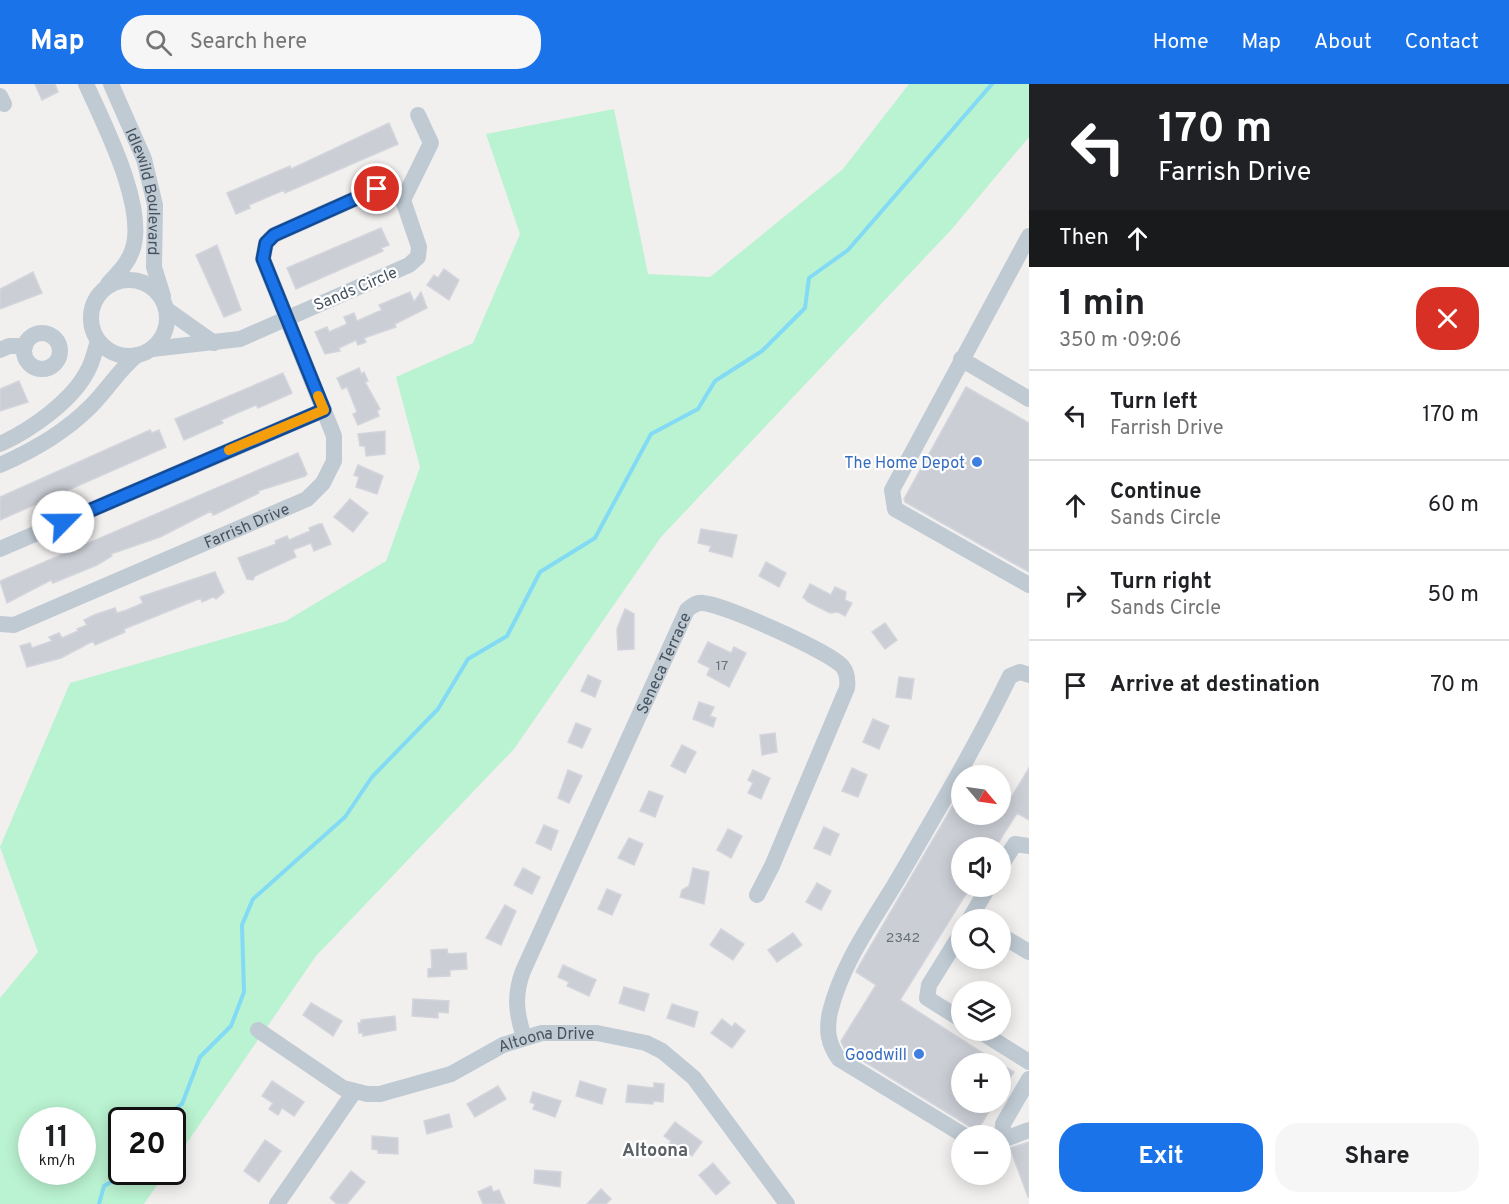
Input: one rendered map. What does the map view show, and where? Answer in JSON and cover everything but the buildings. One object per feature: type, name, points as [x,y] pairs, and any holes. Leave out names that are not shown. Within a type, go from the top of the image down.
[{"type":"street","name":"Idlewild Boulevard","points":[[86,84],[118,157],[135,221],[134,248],[127,263],[104,288]]},
{"type":"street","name":"Idlewild Boulevard","points":[[111,84],[144,159],[155,205],[154,267],[166,306]]},
{"type":"street","points":[[287,318],[263,259],[266,243],[274,235],[377,189],[388,191],[403,200],[431,143],[418,115]]},
{"type":"street","name":"Sands Circle","points":[[145,352],[183,344],[240,339],[409,265],[417,256],[419,248],[403,200]]},
{"type":"street","points":[[1029,236],[892,490],[895,509],[1029,585]]},
{"type":"street","points":[[145,352],[117,354],[98,341],[93,331],[92,308],[104,288],[114,282],[138,280],[149,285],[166,306],[214,343]]},
{"type":"street","points":[[0,465],[54,436],[90,407],[117,372],[145,352],[166,328],[166,306]]},
{"type":"street","name":"Farrish Drive","points":[[0,624],[14,625],[307,499],[324,483],[334,461],[334,436],[287,318]]},
{"type":"street","points":[[0,444],[22,434],[52,410],[80,382],[89,368],[98,341]]},
{"type":"street","points":[[0,350],[9,346],[25,346]]},
{"type":"street","points":[[961,359],[1029,399]]},
{"type":"street","points":[[0,549],[324,410]]},
{"type":"street","name":"Seneca Terrace","points":[[524,1037],[516,1014],[516,999],[524,971],[687,610],[697,603],[738,614],[817,651],[840,664],[848,679],[847,687],[772,866],[757,895]]},
{"type":"street","points":[[951,1127],[839,1059],[830,1046],[827,1029],[843,971],[961,771],[1010,676],[1020,672],[1029,675]]},
{"type":"street","points":[[1011,851],[1016,844],[1029,846]]},
{"type":"street","points":[[1011,941],[1029,952]]},
{"type":"street","points":[[951,950],[929,985],[927,998],[951,1013]]},
{"type":"street","name":"Altoona Drive","points":[[258,1030],[308,1067],[354,1092],[380,1094],[451,1074],[524,1037],[570,1032],[597,1033],[633,1039],[662,1051],[694,1078],[787,1204]]},
{"type":"street","points":[[996,1041],[1029,1062]]},
{"type":"street","points":[[1003,1125],[1029,1080]]},
{"type":"street","points":[[278,1204],[354,1092]]},
{"type":"street","points":[[1011,1136],[1029,1130]]},
{"type":"green space","points":[[909,84],[1029,84],[1029,137],[951,230],[661,537],[514,749],[316,956],[186,1144],[186,1107],[108,1107],[108,1185],[157,1185],[144,1204],[0,1204],[0,998],[38,952],[0,847],[70,683],[286,621],[386,561],[420,467],[396,377],[473,343],[520,234],[486,134],[614,109],[648,274],[710,277],[843,169]]},
{"type":"waterway","points":[[178,1107],[182,1104],[200,1057],[231,1026],[244,992],[242,925],[253,899],[345,817],[372,777],[438,709],[468,659],[507,636],[540,572],[595,538],[651,434],[698,409],[715,381],[762,351],[805,308],[809,278],[848,250],[992,84]]},
{"type":"waterway","points":[[99,1204],[104,1186],[108,1184]]},
{"type":"slow traffic","points":[[229,450],[324,410],[318,396]]},
{"type":"place","name":"The Home Depot","points":[[977,462]]},
{"type":"place","name":"Goodwill","points":[[919,1054]]},
{"type":"district","name":"Altoona","points":[[655,1150]]},
{"type":"route","points":[[63,522],[324,410],[263,259],[266,243],[274,235],[377,189]]}]
